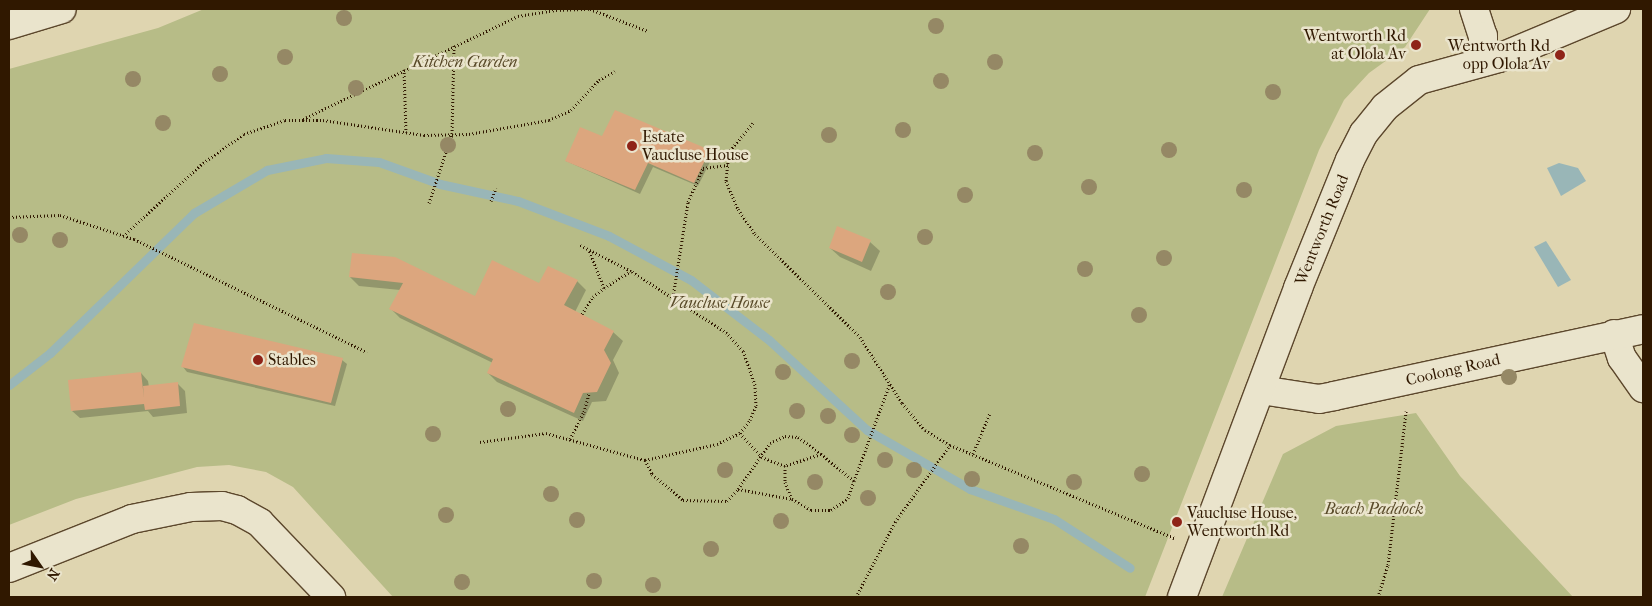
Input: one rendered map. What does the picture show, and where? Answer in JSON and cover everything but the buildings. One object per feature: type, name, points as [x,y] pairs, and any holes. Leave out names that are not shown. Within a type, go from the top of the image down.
[{"type":"street","points":[[9,25],[62,9]]},
{"type":"street","points":[[1474,9],[1484,36],[1483,62]]},
{"type":"street","name":"Wentworth Road","points":[[1182,597],[1199,548],[1350,160],[1364,133],[1385,107],[1419,80],[1483,62],[1551,39],[1616,9]]},
{"type":"street","name":"Coolong Road","points":[[1261,390],[1319,399],[1643,328]]},
{"type":"street","points":[[1614,334],[1627,366],[1643,388]]},
{"type":"street","points":[[9,568],[132,519],[191,507],[222,506],[237,510],[260,523],[331,597]]},
{"type":"path","points":[[300,120],[359,94],[454,44],[518,16],[556,10],[590,9],[648,31]]},
{"type":"path","points":[[429,203],[452,134],[454,44]]},
{"type":"path","points":[[404,69],[406,132]]},
{"type":"path","points":[[123,236],[203,163],[244,134],[285,120],[323,120],[406,132],[469,134],[549,120],[571,110],[599,80],[615,71]]},
{"type":"path","points":[[753,123],[729,152],[726,181],[738,209],[755,234],[860,336],[890,383],[925,430],[950,445],[1199,548]]},
{"type":"path","points":[[673,297],[681,261],[688,202],[703,168],[728,165]]},
{"type":"path","points":[[491,201],[496,188]]},
{"type":"path","points":[[9,217],[60,215],[139,242],[367,352]]},
{"type":"path","points":[[480,442],[546,433],[646,460],[694,452],[740,433],[756,406],[754,385],[743,351],[727,333],[631,271],[578,244]]},
{"type":"path","points":[[589,250],[604,288]]},
{"type":"path","points":[[582,314],[593,297],[631,271]]},
{"type":"path","points":[[738,489],[792,499],[810,510],[831,510],[848,498],[874,421],[890,383]]},
{"type":"path","points":[[570,439],[584,412],[589,392]]},
{"type":"path","points":[[1378,597],[1388,565],[1406,411]]},
{"type":"path","points":[[973,454],[990,413]]},
{"type":"path","points":[[740,433],[762,456],[785,466],[821,454]]},
{"type":"path","points":[[646,460],[652,474],[683,500],[727,501],[738,489],[770,443],[785,436],[798,437],[854,481]]},
{"type":"path","points":[[856,597],[895,522],[950,445]]},
{"type":"path","points":[[785,466],[785,482],[792,499]]},
{"type":"green space","name":"Vaucluse House","points":[[204,9],[1430,9],[1405,47],[1369,73],[1344,100],[1319,150],[1145,597],[393,597],[293,487],[266,472],[229,465],[197,467],[76,499],[9,525],[9,69],[158,28]]},
{"type":"green space","name":"Beach Paddock","points":[[1416,413],[1460,476],[1573,597],[1222,597],[1283,454],[1336,426]]},
{"type":"water","points":[[1559,163],[1578,168],[1586,181],[1561,196],[1547,168]]},
{"type":"water","points":[[1546,241],[1571,280],[1558,287],[1534,247]]},
{"type":"waterway","points":[[9,385],[50,353],[194,213],[267,170],[326,158],[379,162],[440,184],[518,201],[609,236],[691,280],[769,340],[867,430],[970,489],[1054,519],[1130,568]]},
{"type":"place","name":"Wentworth Rd at Olola Av","points":[[1416,45]]},
{"type":"place","name":"Wentworth Rd opp Olola Av","points":[[1560,55]]},
{"type":"place","name":"Estate Vaucluse House","points":[[632,146]]},
{"type":"place","name":"Stables","points":[[258,360]]},
{"type":"place","name":"Vaucluse House, Wentworth Rd","points":[[1177,522]]},
{"type":"park label","name":"Kitchen Garden","points":[[465,62]]}]
